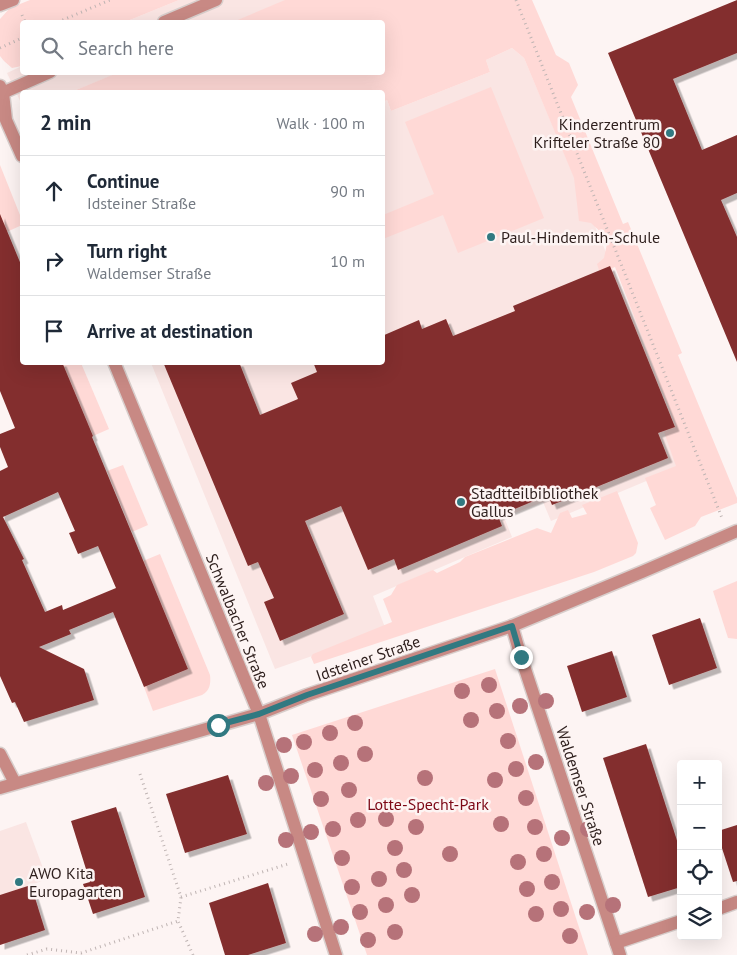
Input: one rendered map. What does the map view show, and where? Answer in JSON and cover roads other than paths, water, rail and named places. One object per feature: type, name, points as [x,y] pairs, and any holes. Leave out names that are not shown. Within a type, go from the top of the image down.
[{"type":"street","points":[[0,5],[13,0]]},
{"type":"street","points":[[169,20],[216,0]]},
{"type":"street","points":[[20,152],[6,120],[1,91],[42,75]]},
{"type":"street","name":"Schwalbacher Straße","points":[[115,365],[259,714],[336,955]]},
{"type":"street","name":"Idsteiner Straße","points":[[0,788],[259,714],[307,695],[512,626],[737,532]]},
{"type":"street","name":"Waldemser Straße","points":[[512,626],[618,949]]},
{"type":"street","points":[[0,754],[14,783]]},
{"type":"street","points":[[722,908],[737,902]]},
{"type":"street","points":[[618,949],[677,923]]},
{"type":"place","name":"Kinderzentrum Krifteler Straße 80","points":[[670,133]]},
{"type":"place","name":"Paul-Hindemith-Schule","points":[[491,237]]},
{"type":"place","name":"Stadtteilbibliothek Gallus","points":[[461,502]]},
{"type":"place","name":"AWO Kita Europagarten","points":[[19,882]]},
{"type":"park label","name":"Lotte-Specht-Park","points":[[428,804]]}]
